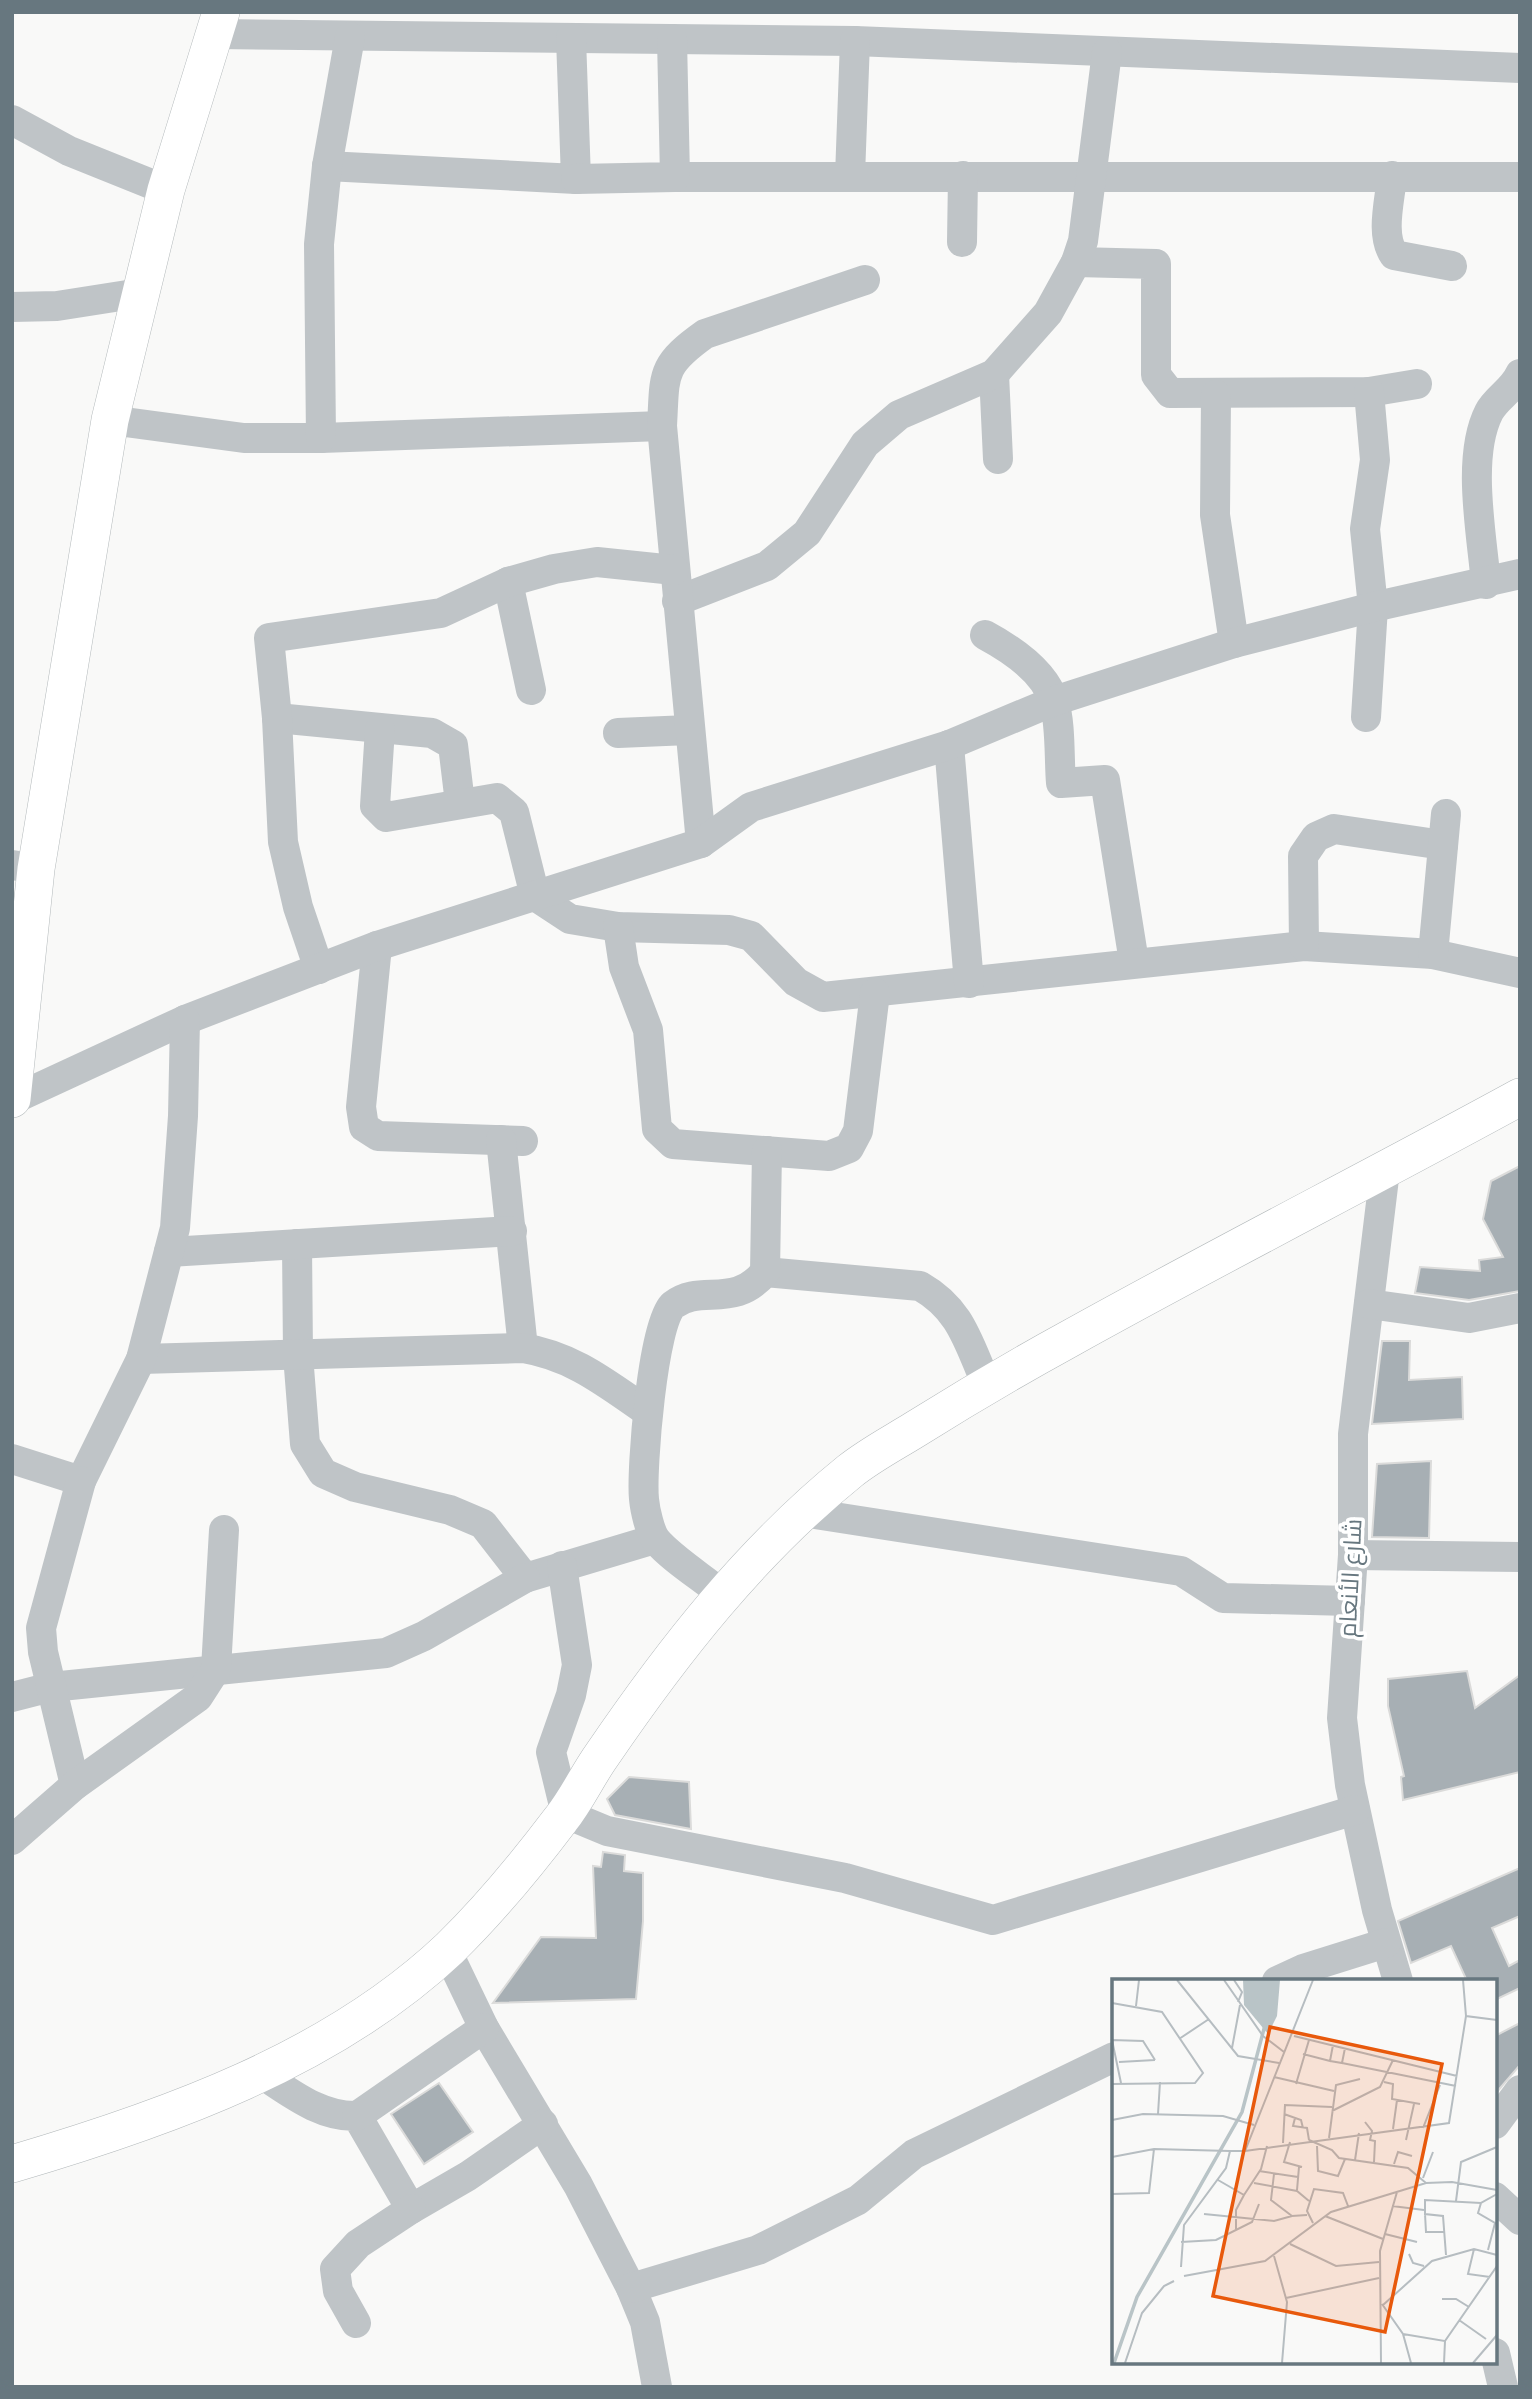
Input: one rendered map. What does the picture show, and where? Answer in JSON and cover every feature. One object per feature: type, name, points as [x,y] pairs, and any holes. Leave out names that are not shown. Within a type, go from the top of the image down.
[{"type":"main road","points":[[12,1099],[24,867],[110,420],[166,190],[218,23]]},
{"type":"main road","points":[[12,2164],[102,2138],[262,2075],[378,2006],[447,1951],[504,1891],[566,1814],[599,1759],[679,1648],[722,1594],[802,1512],[855,1467],[987,1385],[1138,1300],[1520,1097]]},
{"type":"street","points":[[218,23],[350,37],[855,41],[1520,68]]},
{"type":"street","points":[[321,439],[319,244],[327,166],[350,37]]},
{"type":"street","points":[[571,38],[576,179]]},
{"type":"street","points":[[672,39],[676,177]]},
{"type":"street","points":[[850,176],[855,41]]},
{"type":"street","points":[[677,601],[767,566],[807,533],[866,444],[899,415],[994,374],[1048,313],[1076,262],[1083,241],[1107,52]]},
{"type":"street","points":[[12,120],[69,151],[166,190]]},
{"type":"street","points":[[327,166],[576,179],[850,176],[1520,177]]},
{"type":"street","points":[[962,242],[963,176]]},
{"type":"street","points":[[1392,176],[1387,229],[1388,245],[1394,255],[1452,266]]},
{"type":"street","points":[[1076,262],[1156,264],[1156,375],[1170,393],[1216,395],[1276,390],[1369,392],[1417,384]]},
{"type":"street","points":[[701,843],[662,426],[665,371],[683,350],[705,334],[865,280]]},
{"type":"street","points":[[12,307],[57,306],[140,293]]},
{"type":"street","points":[[994,374],[998,459]]},
{"type":"street","points":[[1486,584],[1477,482],[1479,446],[1489,411],[1520,374]]},
{"type":"street","points":[[1366,717],[1373,607],[1365,529],[1375,460],[1369,392]]},
{"type":"street","points":[[1216,395],[1215,515],[1234,643]]},
{"type":"street","points":[[110,420],[244,438],[321,439],[662,426]]},
{"type":"street","points":[[319,969],[298,907],[283,842],[270,638],[442,613],[508,582],[554,569],[597,562],[674,570]]},
{"type":"street","points":[[12,1099],[185,1020],[377,946],[701,843],[751,807],[949,745],[1054,702],[1234,643],[1373,607],[1486,584],[1520,574]]},
{"type":"street","points":[[508,582],[531,690]]},
{"type":"street","points":[[985,635],[1009,648],[1039,676],[1054,702],[1061,783],[1105,780],[1134,962]]},
{"type":"street","points":[[277,719],[432,733],[453,745],[460,803]]},
{"type":"street","points":[[380,729],[375,806],[386,817],[497,797],[513,812],[535,896],[570,919],[618,927],[730,930],[751,936],[796,982],[823,996],[875,993],[1134,962],[1304,946],[1433,954],[1520,973]]},
{"type":"street","points":[[618,733],[689,730]]},
{"type":"street","points":[[949,745],[969,983]]},
{"type":"street","points":[[1433,954],[1446,814]]},
{"type":"street","points":[[1304,946],[1303,856],[1316,837],[1334,829],[1443,845]]},
{"type":"street","points":[[618,927],[624,967],[648,1030],[660,1135],[673,1144],[829,1156],[849,1148],[858,1131],[875,993]]},
{"type":"street","points":[[377,946],[361,1107],[364,1127],[378,1136],[512,1140],[512,1231],[523,1348]]},
{"type":"street","points":[[75,1785],[51,1688],[41,1628],[80,1481],[141,1359],[175,1227],[183,1116],[185,1020]]},
{"type":"street","points":[[722,1594],[655,1539],[644,1500],[648,1412],[662,1324],[672,1306],[689,1298],[733,1294],[753,1286],[765,1272],[767,1151]]},
{"type":"street","name":"شارع الأنعام","points":[[1385,1170],[1353,1434],[1353,1555],[1342,1718],[1355,1810],[1386,1943],[1397,1979]]},
{"type":"street","points":[[169,1252],[512,1231]]},
{"type":"street","points":[[297,1244],[298,1354],[305,1444],[323,1473],[355,1487],[450,1510],[483,1524],[525,1578]]},
{"type":"street","points":[[765,1272],[920,1286],[937,1296],[955,1313],[987,1385]]},
{"type":"street","points":[[1369,1304],[1469,1318],[1520,1308]]},
{"type":"street","points":[[141,1359],[523,1348],[553,1353],[587,1370],[648,1412]]},
{"type":"street","points":[[12,1459],[80,1481]]},
{"type":"street","points":[[802,1512],[1181,1571],[1223,1598],[1350,1601]]},
{"type":"street","points":[[12,1840],[75,1785],[198,1697],[216,1669],[224,1530]]},
{"type":"street","points":[[12,1697],[51,1688],[386,1653],[424,1636],[525,1578],[655,1539]]},
{"type":"street","points":[[1353,1555],[1520,1557]]},
{"type":"street","points":[[562,1566],[577,1665],[571,1695],[551,1752],[566,1814],[607,1831],[845,1878],[992,1920],[1355,1810]]},
{"type":"street","points":[[1281,1979],[1303,1969],[1386,1943]]},
{"type":"street","points":[[447,1951],[484,2028],[543,2124],[631,2288],[645,2322],[657,2387]]},
{"type":"street","points":[[262,2075],[328,2113],[357,2116],[484,2028]]},
{"type":"street","points":[[631,2288],[758,2250],[858,2200],[914,2154],[1112,2058]]},
{"type":"street","points":[[1497,2121],[1520,2090]]},
{"type":"street","points":[[357,2116],[411,2209]]},
{"type":"street","points":[[356,2323],[338,2291],[335,2269],[358,2244],[468,2176],[543,2124]]},
{"type":"street","points":[[1497,2198],[1520,2220]]},
{"type":"street","points":[[1497,2362],[1503,2387]]},
{"type":"building","points":[[1520,1166],[1520,1291],[1469,1300],[1415,1293],[1420,1267],[1480,1271],[1479,1260],[1503,1257],[1483,1219],[1491,1181]]},
{"type":"building","points":[[1382,1341],[1410,1341],[1409,1380],[1462,1377],[1463,1419],[1372,1424]]},
{"type":"building","points":[[1431,1461],[1429,1538],[1372,1537],[1377,1464]]},
{"type":"building","points":[[1467,1671],[1475,1708],[1520,1675],[1520,1772],[1403,1800],[1401,1777],[1404,1776],[1388,1706],[1388,1679]]},
{"type":"building","points":[[629,1777],[689,1782],[691,1829],[615,1815],[607,1799]]},
{"type":"building","points":[[603,1852],[625,1855],[624,1871],[643,1873],[643,1921],[636,1999],[493,2003],[541,1937],[596,1938],[593,1866],[601,1867]]},
{"type":"building","points":[[1520,1868],[1520,1916],[1492,1928],[1509,1966],[1520,1960],[1520,1988],[1497,1999],[1497,1979],[1466,1979],[1451,1946],[1411,1963],[1398,1921]]},
{"type":"building","points":[[1520,2023],[1520,2065],[1497,2092],[1497,2035]]},
{"type":"building","points":[[439,2083],[473,2132],[424,2164],[391,2114]]}]
